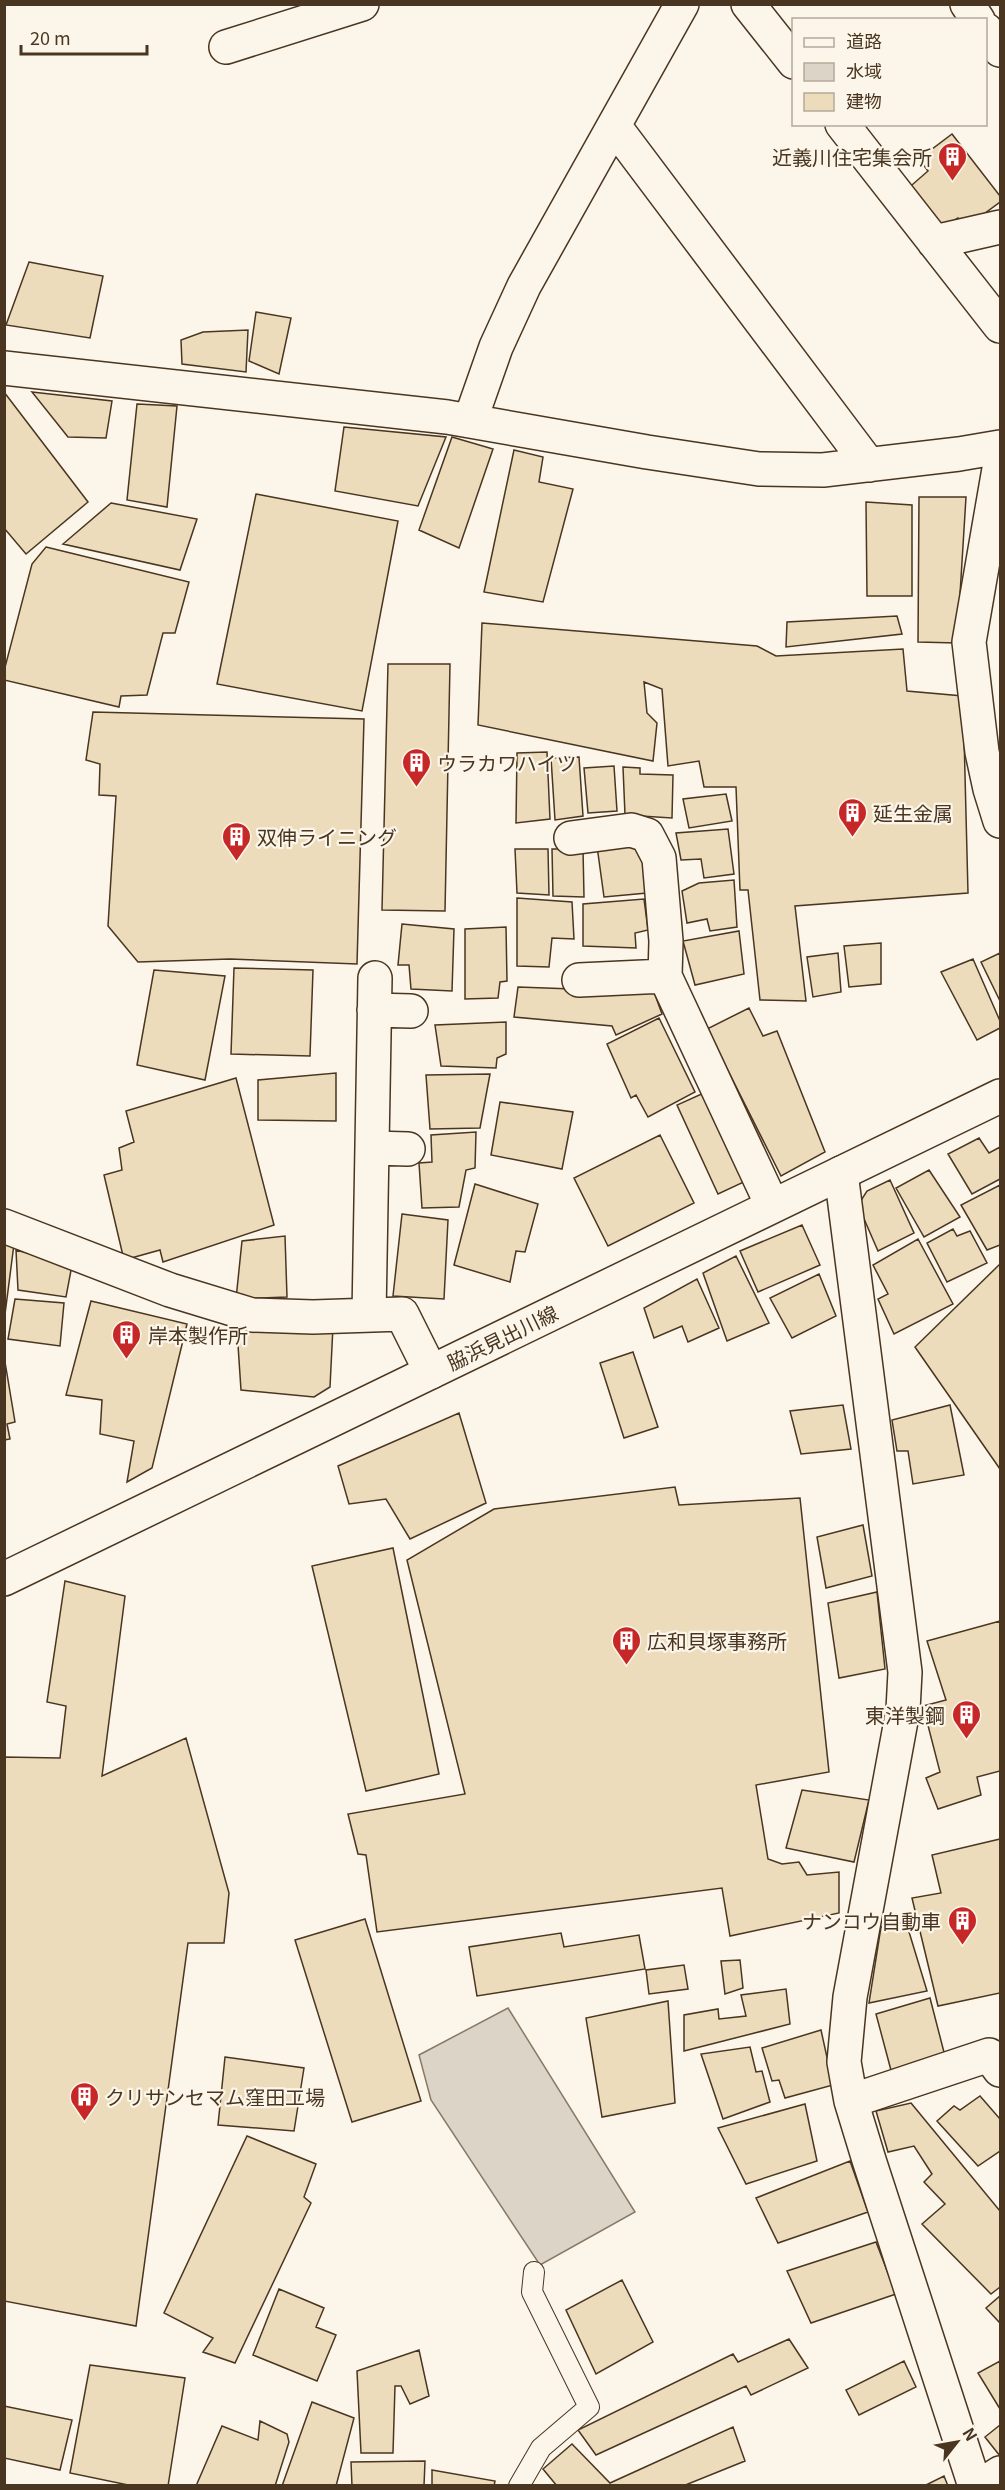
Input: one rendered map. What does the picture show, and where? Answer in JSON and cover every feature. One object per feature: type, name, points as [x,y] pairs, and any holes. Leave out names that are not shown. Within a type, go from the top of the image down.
[{"type":"street","points":[[226,47],[362,4]]},
{"type":"street","points":[[470,421],[496,347],[524,286],[682,4]]},
{"type":"street","points":[[748,4],[792,59]]},
{"type":"street","points":[[967,4],[977,18]]},
{"type":"street","points":[[987,31],[1000,50]]},
{"type":"street","points":[[844,126],[1000,326]]},
{"type":"street","points":[[615,127],[869,465]]},
{"type":"street","points":[[934,242],[1000,227]]},
{"type":"street","points":[[4,368],[470,421],[759,469],[823,470],[1000,447]]},
{"type":"street","points":[[1000,463],[969,642],[982,753],[1000,821]]},
{"type":"street","points":[[571,838],[631,830],[647,835],[659,858],[666,941],[665,976],[772,1205]]},
{"type":"street","points":[[579,980],[665,976]]},
{"type":"street","points":[[369,1315],[374,994],[411,1011]]},
{"type":"street","name":"脇浜見出川線","points":[[4,1579],[1000,1096]]},
{"type":"street","points":[[372,1148],[408,1149]]},
{"type":"street","points":[[841,1173],[905,1672],[903,1710],[850,1997],[844,2062],[851,2101],[977,2486],[1000,2473]]},
{"type":"street","points":[[4,1226],[170,1290],[252,1315],[402,1314],[431,1372]]},
{"type":"street","points":[[851,2101],[989,2055],[1000,2070]]},
{"type":"lane","points":[[519,2486],[541,2448],[589,2406],[532,2292],[534,2272]]},
{"type":"water","points":[[508,2008],[635,2212],[540,2265],[431,2100],[419,2055]]},
{"type":"building","name":"近義川住宅集会所","points":[[952,134],[1000,196],[1000,202],[966,227],[958,218],[937,231],[905,191],[928,171],[919,159]]},
{"type":"building","points":[[29,262],[103,276],[90,338],[6,325]]},
{"type":"building","points":[[256,312],[291,318],[279,374],[249,361]]},
{"type":"building","points":[[248,330],[246,372],[182,364],[181,340],[203,332]]},
{"type":"building","points":[[4,392],[88,502],[26,554],[4,528]]},
{"type":"building","points":[[32,392],[112,401],[106,438],[68,437]]},
{"type":"building","points":[[137,404],[177,406],[167,507],[127,500]]},
{"type":"building","points":[[344,427],[446,437],[418,506],[335,491]]},
{"type":"building","points":[[452,437],[493,449],[459,548],[419,530]]},
{"type":"building","points":[[514,450],[543,457],[539,482],[573,489],[543,602],[484,592]]},
{"type":"building","points":[[256,494],[398,521],[362,711],[217,684]]},
{"type":"building","points":[[919,497],[966,497],[957,643],[918,642]]},
{"type":"building","points":[[866,502],[912,505],[912,596],[867,596]]},
{"type":"building","points":[[111,503],[197,519],[180,570],[63,544]]},
{"type":"building","points":[[46,547],[189,582],[175,633],[163,633],[147,695],[121,696],[119,707],[4,680],[4,671],[32,564]]},
{"type":"building","points":[[897,616],[902,634],[786,647],[787,622]]},
{"type":"building","name":"延生金属","points":[[482,623],[757,646],[776,656],[903,649],[907,691],[963,696],[968,893],[795,906],[806,1001],[760,1000],[748,890],[740,890],[736,787],[704,787],[699,761],[668,766],[662,689],[644,682],[647,713],[657,723],[653,761],[478,725]]},
{"type":"building","name":"ウラカワハイツ","points":[[388,664],[450,664],[445,911],[382,910]]},
{"type":"building","name":"双伸ライニング","points":[[93,712],[364,719],[357,964],[230,959],[138,962],[108,926],[116,796],[99,795],[100,764],[86,760]]},
{"type":"building","points":[[547,752],[550,819],[516,823],[517,753]]},
{"type":"building","points":[[579,757],[583,816],[555,820],[551,758]]},
{"type":"building","points":[[614,766],[617,811],[588,813],[584,768]]},
{"type":"building","points":[[623,767],[640,768],[640,774],[673,775],[672,818],[625,815]]},
{"type":"building","points":[[726,794],[732,821],[689,828],[683,799]]},
{"type":"building","points":[[728,829],[734,874],[704,878],[701,859],[681,860],[676,833]]},
{"type":"building","points":[[639,843],[639,856],[648,858],[647,893],[604,897],[597,846]]},
{"type":"building","points":[[515,849],[548,849],[549,895],[517,893]]},
{"type":"building","points":[[552,849],[583,849],[584,897],[553,896]]},
{"type":"building","points":[[734,880],[737,927],[710,931],[707,919],[687,923],[682,891],[699,883]]},
{"type":"building","points":[[517,898],[572,902],[574,939],[552,938],[549,967],[517,966]]},
{"type":"building","points":[[644,899],[648,930],[635,933],[636,948],[583,946],[583,904]]},
{"type":"building","points":[[402,924],[454,929],[452,991],[411,989],[409,965],[398,965]]},
{"type":"building","points":[[506,927],[507,981],[500,982],[498,998],[465,999],[465,929]]},
{"type":"building","points":[[739,931],[744,974],[695,985],[683,941]]},
{"type":"building","points":[[881,943],[881,984],[849,987],[844,946]]},
{"type":"building","points":[[838,953],[841,992],[813,997],[807,957]]},
{"type":"building","points":[[1000,953],[1000,1001],[981,962]]},
{"type":"building","points":[[973,959],[1000,1021],[1000,1028],[977,1040],[941,972]]},
{"type":"building","points":[[234,968],[313,970],[310,1056],[231,1054]]},
{"type":"building","points":[[154,970],[225,976],[205,1080],[137,1065]]},
{"type":"building","points":[[518,987],[654,992],[662,1014],[616,1035],[612,1026],[514,1017]]},
{"type":"building","points":[[749,1008],[763,1036],[777,1031],[825,1152],[781,1176],[707,1029]]},
{"type":"building","points":[[659,1018],[695,1092],[648,1117],[636,1095],[631,1098],[607,1044]]},
{"type":"building","points":[[506,1022],[506,1054],[497,1058],[496,1068],[441,1066],[435,1025]]},
{"type":"building","points":[[336,1073],[336,1121],[258,1120],[258,1080]]},
{"type":"building","points":[[490,1074],[480,1128],[430,1129],[426,1075]]},
{"type":"building","points":[[236,1078],[274,1225],[163,1262],[160,1250],[124,1260],[104,1175],[122,1170],[119,1148],[134,1142],[126,1111]]},
{"type":"building","points":[[706,1092],[746,1181],[718,1194],[677,1105]]},
{"type":"building","points":[[500,1102],[573,1112],[562,1169],[491,1155]]},
{"type":"building","points":[[476,1132],[475,1168],[466,1170],[459,1207],[422,1208],[419,1163],[432,1162],[431,1135]]},
{"type":"building","points":[[660,1135],[694,1203],[608,1246],[574,1178]]},
{"type":"building","points":[[979,1138],[989,1153],[1000,1147],[1000,1179],[972,1194],[948,1154]]},
{"type":"building","points":[[929,1170],[960,1217],[924,1237],[896,1188]]},
{"type":"building","points":[[890,1180],[914,1233],[878,1251],[858,1205],[867,1191]]},
{"type":"building","points":[[475,1184],[538,1204],[525,1252],[516,1251],[510,1282],[454,1265]]},
{"type":"building","points":[[1000,1185],[1000,1245],[987,1250],[961,1205]]},
{"type":"building","points":[[402,1214],[448,1220],[444,1299],[393,1296]]},
{"type":"building","points":[[802,1225],[820,1265],[758,1292],[740,1251]]},
{"type":"building","points":[[953,1229],[957,1236],[970,1231],[987,1263],[947,1282],[927,1243]]},
{"type":"building","points":[[285,1236],[287,1297],[236,1299],[242,1241]]},
{"type":"building","points":[[918,1239],[953,1304],[894,1334],[878,1299],[888,1294],[873,1265]]},
{"type":"building","points":[[4,1243],[14,1244],[4,1322]]},
{"type":"building","points":[[16,1250],[72,1265],[66,1297],[18,1290]]},
{"type":"building","points":[[736,1256],[769,1323],[727,1341],[703,1273]]},
{"type":"building","points":[[1000,1264],[1000,1469],[915,1347]]},
{"type":"building","points":[[819,1274],[836,1316],[792,1338],[770,1298]]},
{"type":"building","points":[[697,1279],[719,1328],[688,1342],[682,1326],[654,1338],[644,1308]]},
{"type":"building","points":[[15,1299],[64,1303],[60,1346],[8,1339]]},
{"type":"building","name":"岸本製作所","points":[[91,1301],[187,1324],[152,1468],[127,1482],[134,1441],[100,1434],[102,1400],[66,1395]]},
{"type":"building","points":[[333,1326],[330,1387],[314,1397],[241,1390],[237,1330]]},
{"type":"building","points":[[633,1352],[658,1427],[624,1438],[600,1363]]},
{"type":"building","points":[[4,1356],[15,1422],[7,1424],[10,1439],[4,1440]]},
{"type":"building","points":[[843,1405],[851,1449],[801,1454],[790,1411]]},
{"type":"building","points":[[950,1405],[964,1475],[913,1484],[908,1451],[897,1451],[892,1420]]},
{"type":"building","points":[[459,1413],[486,1503],[410,1539],[386,1499],[349,1504],[338,1466]]},
{"type":"building","name":"広和貝塚事務所","points":[[675,1487],[679,1505],[800,1498],[829,1772],[756,1785],[768,1859],[782,1864],[799,1862],[807,1875],[839,1872],[839,1913],[730,1936],[722,1888],[377,1932],[366,1855],[358,1854],[348,1814],[465,1794],[407,1560],[494,1509]]},
{"type":"building","points":[[863,1525],[872,1576],[826,1588],[817,1537]]},
{"type":"building","points":[[393,1548],[439,1774],[366,1791],[312,1566]]},
{"type":"building","name":"クリサンセマム窪田工場","points":[[65,1581],[125,1596],[102,1776],[186,1738],[229,1893],[224,1943],[188,1943],[136,2326],[4,2301],[4,1757],[60,1758],[66,1706],[47,1702]]},
{"type":"building","points":[[877,1592],[885,1669],[839,1678],[828,1603]]},
{"type":"building","name":"東洋製鋼","points":[[1000,1621],[1000,1771],[977,1777],[981,1795],[938,1809],[926,1778],[940,1772],[923,1706],[946,1700],[927,1641]]},
{"type":"building","points":[[802,1790],[869,1800],[854,1862],[786,1848]]},
{"type":"building","name":"ナンコウ自動車","points":[[1000,1839],[1000,1993],[938,2006],[912,1898],[941,1893],[932,1855]]},
{"type":"building","points":[[365,1919],[421,2101],[352,2122],[295,1940]]},
{"type":"building","points":[[906,1922],[927,1991],[869,2003],[881,1927]]},
{"type":"building","points":[[561,1933],[564,1947],[639,1935],[645,1969],[477,1996],[469,1947]]},
{"type":"building","points":[[740,1960],[743,1988],[725,1994],[721,1961]]},
{"type":"building","points":[[684,1965],[688,1989],[649,1994],[646,1970]]},
{"type":"building","points":[[786,1989],[790,2024],[684,2051],[684,2015],[718,2009],[719,2019],[746,2016],[741,1995]]},
{"type":"building","points":[[930,1998],[946,2060],[892,2074],[876,2014]]},
{"type":"building","points":[[668,2001],[675,2103],[602,2117],[586,2018]]},
{"type":"building","points":[[821,2030],[833,2085],[785,2098],[779,2080],[772,2081],[762,2048]]},
{"type":"building","points":[[750,2047],[756,2072],[762,2071],[770,2102],[723,2119],[701,2054]]},
{"type":"building","points":[[225,2057],[304,2068],[294,2131],[218,2125]]},
{"type":"building","points":[[980,2096],[1000,2119],[1000,2151],[978,2166],[937,2121],[954,2106],[960,2110]]},
{"type":"building","points":[[911,2103],[1000,2211],[1000,2287],[991,2294],[922,2224],[945,2204],[924,2182],[932,2174],[914,2146],[888,2152],[876,2111]]},
{"type":"building","points":[[805,2104],[817,2161],[746,2184],[718,2128]]},
{"type":"building","points":[[247,2136],[316,2164],[304,2197],[311,2203],[235,2363],[203,2352],[213,2338],[164,2313]]},
{"type":"building","points":[[850,2161],[868,2212],[778,2243],[756,2198]]},
{"type":"building","points":[[876,2242],[896,2294],[811,2323],[787,2271]]},
{"type":"building","points":[[622,2280],[653,2342],[596,2374],[566,2310]]},
{"type":"building","points":[[279,2289],[324,2308],[316,2327],[336,2335],[317,2381],[253,2355]]},
{"type":"building","points":[[1000,2296],[1000,2323],[986,2308]]},
{"type":"building","points":[[789,2339],[808,2368],[751,2395],[746,2386],[596,2455],[578,2430],[733,2354],[738,2362]]},
{"type":"building","points":[[419,2350],[429,2396],[410,2404],[401,2386],[395,2386],[393,2453],[361,2453],[357,2371]]},
{"type":"building","points":[[904,2361],[916,2387],[859,2415],[846,2390]]},
{"type":"building","points":[[1000,2361],[1000,2409],[978,2373]]},
{"type":"building","points":[[90,2365],[185,2378],[168,2486],[133,2486],[70,2473]]},
{"type":"building","points":[[312,2402],[354,2418],[336,2486],[282,2486]]},
{"type":"building","points":[[4,2406],[72,2420],[60,2470],[4,2458]]},
{"type":"building","points":[[260,2421],[287,2434],[289,2442],[275,2486],[196,2486],[222,2426],[258,2440]]},
{"type":"building","points":[[1000,2425],[1000,2456],[985,2437]]},
{"type":"building","points":[[733,2427],[745,2461],[683,2486],[557,2486],[543,2469],[572,2444],[610,2483]]},
{"type":"building","points":[[425,2461],[424,2486],[352,2486],[351,2462]]},
{"type":"building","points":[[432,2470],[495,2481],[494,2486],[432,2486]]},
{"type":"building","points":[[944,2476],[948,2486],[924,2486]]},
{"type":"place","name":"近義川住宅集会所","points":[[953,182]]},
{"type":"place","name":"ウラカワハイツ","points":[[416,788]]},
{"type":"place","name":"延生金属","points":[[852,838]]},
{"type":"place","name":"双伸ライニング","points":[[236,862]]},
{"type":"place","name":"岸本製作所","points":[[127,1360]]},
{"type":"place","name":"広和貝塚事務所","points":[[626,1666]]},
{"type":"place","name":"東洋製鋼","points":[[966,1740]]},
{"type":"place","name":"ナンコウ自動車","points":[[962,1946]]},
{"type":"place","name":"クリサンセマム窪田工場","points":[[84,2122]]}]
